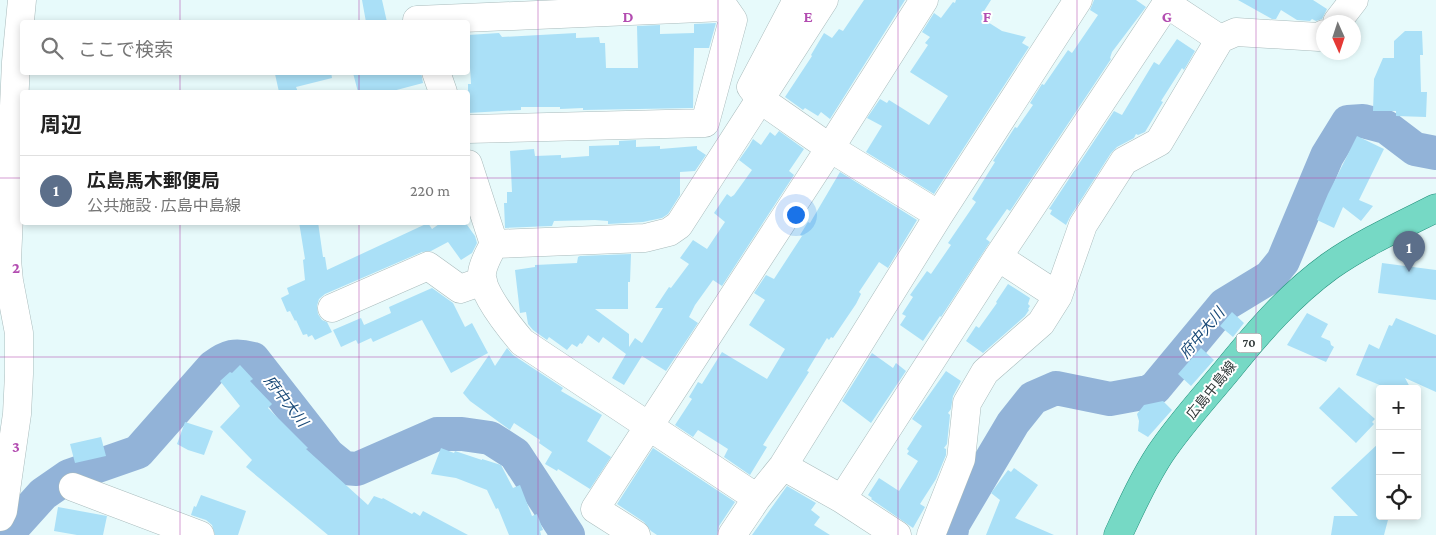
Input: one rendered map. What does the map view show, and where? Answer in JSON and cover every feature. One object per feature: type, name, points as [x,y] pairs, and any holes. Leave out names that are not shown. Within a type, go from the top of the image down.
[{"type":"main road","name":"広島中島線","points":[[1118,535],[1140,488],[1161,453],[1267,322],[1307,284],[1345,256],[1377,237],[1436,208]]},
{"type":"street","points":[[20,20],[22,0]]},
{"type":"street","points":[[798,0],[751,87],[761,100],[830,148],[939,215]]},
{"type":"street","points":[[494,244],[645,238],[669,232],[679,225],[824,0]]},
{"type":"street","points":[[636,535],[595,509],[924,0]]},
{"type":"street","points":[[732,535],[757,498],[783,466],[939,215],[1078,0]]},
{"type":"street","points":[[1342,15],[1354,0]]},
{"type":"street","points":[[842,499],[998,258],[1168,2],[1220,39]]},
{"type":"street","points":[[417,14],[724,7],[733,20],[705,123],[470,129]]},
{"type":"street","points":[[0,518],[3,511],[17,414],[19,374],[19,332],[9,282],[8,260],[16,62],[20,21]]},
{"type":"street","points":[[931,535],[961,459],[967,403],[984,372],[1041,323],[1058,296],[1083,226],[1124,161],[1159,142],[1220,39],[1236,32],[1316,37]]},
{"type":"street","points":[[437,75],[442,90]]},
{"type":"street","points":[[470,170],[494,244],[482,272],[483,281],[502,318],[522,342],[757,498]]},
{"type":"street","points":[[998,258],[1058,296]]},
{"type":"street","points":[[332,308],[428,266],[460,289],[483,281]]},
{"type":"street","points":[[783,466],[842,499],[897,535]]},
{"type":"street","points":[[73,487],[200,535]]},
{"type":"building","points":[[362,0],[382,0],[387,20],[366,20]]},
{"type":"building","points":[[864,0],[905,0],[830,119],[821,112],[818,116],[805,108],[803,110],[785,97],[812,56],[824,33],[832,38],[839,29],[843,31]]},
{"type":"building","points":[[956,0],[991,0],[984,11],[986,13],[983,19],[1002,31],[1026,37],[1022,43],[1029,47],[934,194],[866,152],[882,126],[867,118],[880,99],[887,103],[889,100],[929,125],[948,96],[910,72],[928,45],[925,43],[930,37],[922,32],[934,13],[941,18]]},
{"type":"building","points":[[1094,0],[1136,0],[1146,7],[1112,52],[1111,59],[1010,211],[1007,209],[986,239],[990,242],[923,341],[900,325],[906,316],[902,314],[913,297],[910,295],[927,271],[931,274],[951,245],[948,243],[976,202],[972,199],[995,162],[993,161],[1015,127],[1017,128],[1033,105],[1030,103],[1042,84],[1044,85],[1068,50],[1072,53],[1098,15],[1090,10]]},
{"type":"building","points":[[1238,0],[1313,0],[1327,9],[1324,15],[1316,15],[1316,21],[1312,19],[1310,21],[1297,20],[1281,10],[1276,19],[1272,19]]},
{"type":"building","points":[[716,23],[709,48],[694,48],[693,108],[583,110],[583,108],[521,107],[521,110],[470,113],[470,90],[468,90],[468,84],[471,84],[470,35],[499,33],[502,37],[576,33],[576,38],[599,37],[600,43],[605,43],[606,68],[638,68],[637,26],[660,25],[660,34],[694,33],[694,24]]},
{"type":"building","points":[[1405,31],[1422,31],[1423,55],[1420,55],[1421,92],[1427,92],[1426,117],[1396,116],[1396,111],[1373,111],[1374,79],[1383,58],[1394,58],[1394,41]]},
{"type":"building","points":[[1177,39],[1195,51],[1184,70],[1182,68],[1161,101],[1163,102],[1145,132],[1136,134],[1134,138],[1117,147],[1111,153],[1066,225],[1050,214],[1052,210],[1049,209],[1114,111],[1122,115],[1154,62],[1159,65]]},
{"type":"building","points":[[275,75],[332,75],[332,78],[296,87],[297,90],[279,90]]},
{"type":"building","points":[[354,75],[422,75],[423,83],[397,90],[357,90]]},
{"type":"building","points":[[779,131],[804,149],[789,171],[794,175],[722,286],[713,280],[695,305],[689,317],[698,323],[666,371],[642,356],[624,385],[612,378],[626,354],[603,337],[599,343],[588,335],[582,344],[580,343],[577,347],[572,344],[567,350],[549,337],[547,340],[528,324],[526,312],[520,313],[515,270],[535,267],[535,265],[577,263],[580,256],[631,254],[628,309],[595,309],[629,334],[629,347],[635,338],[642,343],[663,308],[655,308],[669,287],[671,288],[689,264],[680,258],[693,240],[707,249],[725,222],[714,213],[727,194],[731,197],[734,195],[752,170],[739,160],[753,139],[761,145],[770,132],[775,136]]},
{"type":"building","points":[[1357,136],[1384,149],[1359,200],[1373,206],[1361,221],[1343,207],[1334,228],[1317,220]]},
{"type":"building","points":[[636,140],[636,147],[660,146],[660,149],[697,146],[697,149],[706,155],[695,171],[680,172],[680,195],[668,214],[662,218],[643,222],[608,224],[608,221],[595,220],[554,221],[552,226],[505,228],[504,203],[507,203],[507,192],[512,192],[510,151],[534,149],[535,156],[561,155],[561,158],[589,156],[589,146],[619,145],[619,141]]},
{"type":"building","points":[[840,172],[917,220],[888,268],[879,262],[859,292],[861,294],[856,304],[833,338],[831,337],[829,340],[827,338],[807,371],[809,372],[763,445],[767,447],[750,475],[724,457],[728,449],[698,430],[693,437],[675,425],[692,399],[689,397],[698,382],[702,384],[722,352],[767,379],[785,349],[749,325],[765,300],[754,293],[766,275],[774,279]]},
{"type":"building","points":[[299,225],[318,225],[327,270],[424,225],[429,225],[432,229],[438,225],[467,225],[475,236],[477,243],[472,253],[461,260],[448,242],[431,251],[422,252],[325,294],[319,299],[317,306],[318,314],[322,320],[327,322],[332,332],[315,340],[312,335],[308,337],[307,334],[303,335],[290,311],[287,312],[281,298],[289,294],[287,288],[305,280],[303,260],[305,259]]},
{"type":"building","points":[[1382,263],[1436,270],[1436,300],[1378,293]]},
{"type":"building","points":[[1008,284],[1030,298],[1029,310],[1025,316],[983,353],[966,341],[976,326],[979,328]]},
{"type":"building","points":[[432,288],[453,303],[465,327],[472,323],[488,353],[451,373],[422,320],[373,342],[371,338],[358,344],[356,340],[341,347],[333,330],[361,318],[364,325],[391,313],[389,307]]},
{"type":"building","points":[[1232,312],[1244,323],[1233,337],[1220,326]]},
{"type":"building","points":[[1307,313],[1328,324],[1321,337],[1330,341],[1334,347],[1326,362],[1287,345]]},
{"type":"building","points":[[1396,318],[1436,335],[1436,392],[1405,378],[1409,385],[1380,385],[1356,375],[1369,344],[1379,349],[1389,325],[1392,326]]},
{"type":"building","points":[[507,348],[513,355],[563,388],[561,391],[602,415],[587,441],[611,457],[590,489],[558,469],[557,471],[545,464],[552,452],[539,443],[540,440],[514,423],[510,430],[470,401],[463,393],[489,355],[495,366]]},
{"type":"building","points":[[1201,348],[1214,360],[1191,386],[1178,374]]},
{"type":"building","points":[[872,353],[893,368],[896,363],[906,371],[871,423],[842,401]]},
{"type":"building","points":[[240,365],[253,379],[250,381],[272,404],[268,408],[308,448],[306,449],[368,505],[374,496],[383,498],[412,514],[414,512],[420,516],[423,511],[468,535],[328,535],[246,467],[252,460],[220,427],[240,406],[220,381]]},
{"type":"building","points":[[946,371],[961,381],[953,396],[951,409],[948,413],[950,415],[947,444],[944,448],[946,449],[946,455],[936,479],[920,504],[925,507],[913,528],[868,495],[879,478],[899,491],[918,461],[907,454],[909,451],[907,449],[922,426],[912,419]]},
{"type":"building","points":[[1339,387],[1375,419],[1372,422],[1374,424],[1356,443],[1319,408]]},
{"type":"building","points":[[1163,401],[1172,410],[1148,437],[1138,431],[1139,421],[1137,414],[1144,405]]},
{"type":"building","points":[[185,422],[213,431],[204,455],[177,444]]},
{"type":"building","points":[[101,437],[106,456],[75,463],[70,444]]},
{"type":"building","points":[[1376,446],[1376,520],[1388,520],[1384,535],[1331,535],[1334,516],[1358,516],[1331,488]]},
{"type":"building","points":[[441,448],[501,465],[513,488],[520,485],[532,516],[537,514],[543,530],[540,531],[541,535],[509,535],[498,508],[496,509],[487,490],[456,478],[431,474]]},
{"type":"building","points":[[653,448],[735,502],[719,526],[717,535],[657,535],[644,522],[617,504]]},
{"type":"building","points":[[1014,468],[1038,485],[1015,518],[1054,535],[986,535],[1000,500],[991,493],[1008,470],[1011,472]]},
{"type":"building","points":[[787,486],[816,503],[811,510],[820,517],[814,525],[830,535],[752,535]]},
{"type":"building","points":[[201,495],[246,511],[238,535],[215,535],[212,525],[206,520],[191,515]]},
{"type":"building","points":[[58,507],[107,516],[103,535],[77,535],[54,531]]},
{"type":"waterway","name":"府中大川","points":[[951,535],[953,524],[1013,423],[1033,398],[1056,388],[1110,399],[1148,392],[1155,388],[1224,305],[1270,277],[1283,261],[1327,156],[1348,122],[1363,121],[1386,127],[1415,149],[1436,153]]},
{"type":"waterway","name":"府中大川","points":[[6,535],[43,494],[69,476],[138,452],[213,367],[223,360],[236,356],[253,359],[328,455],[344,468],[357,469],[437,434],[462,434],[490,438],[515,454],[568,535]]},
{"type":"place","name":"広島馬木郵便局","points":[[1409,272]]}]
